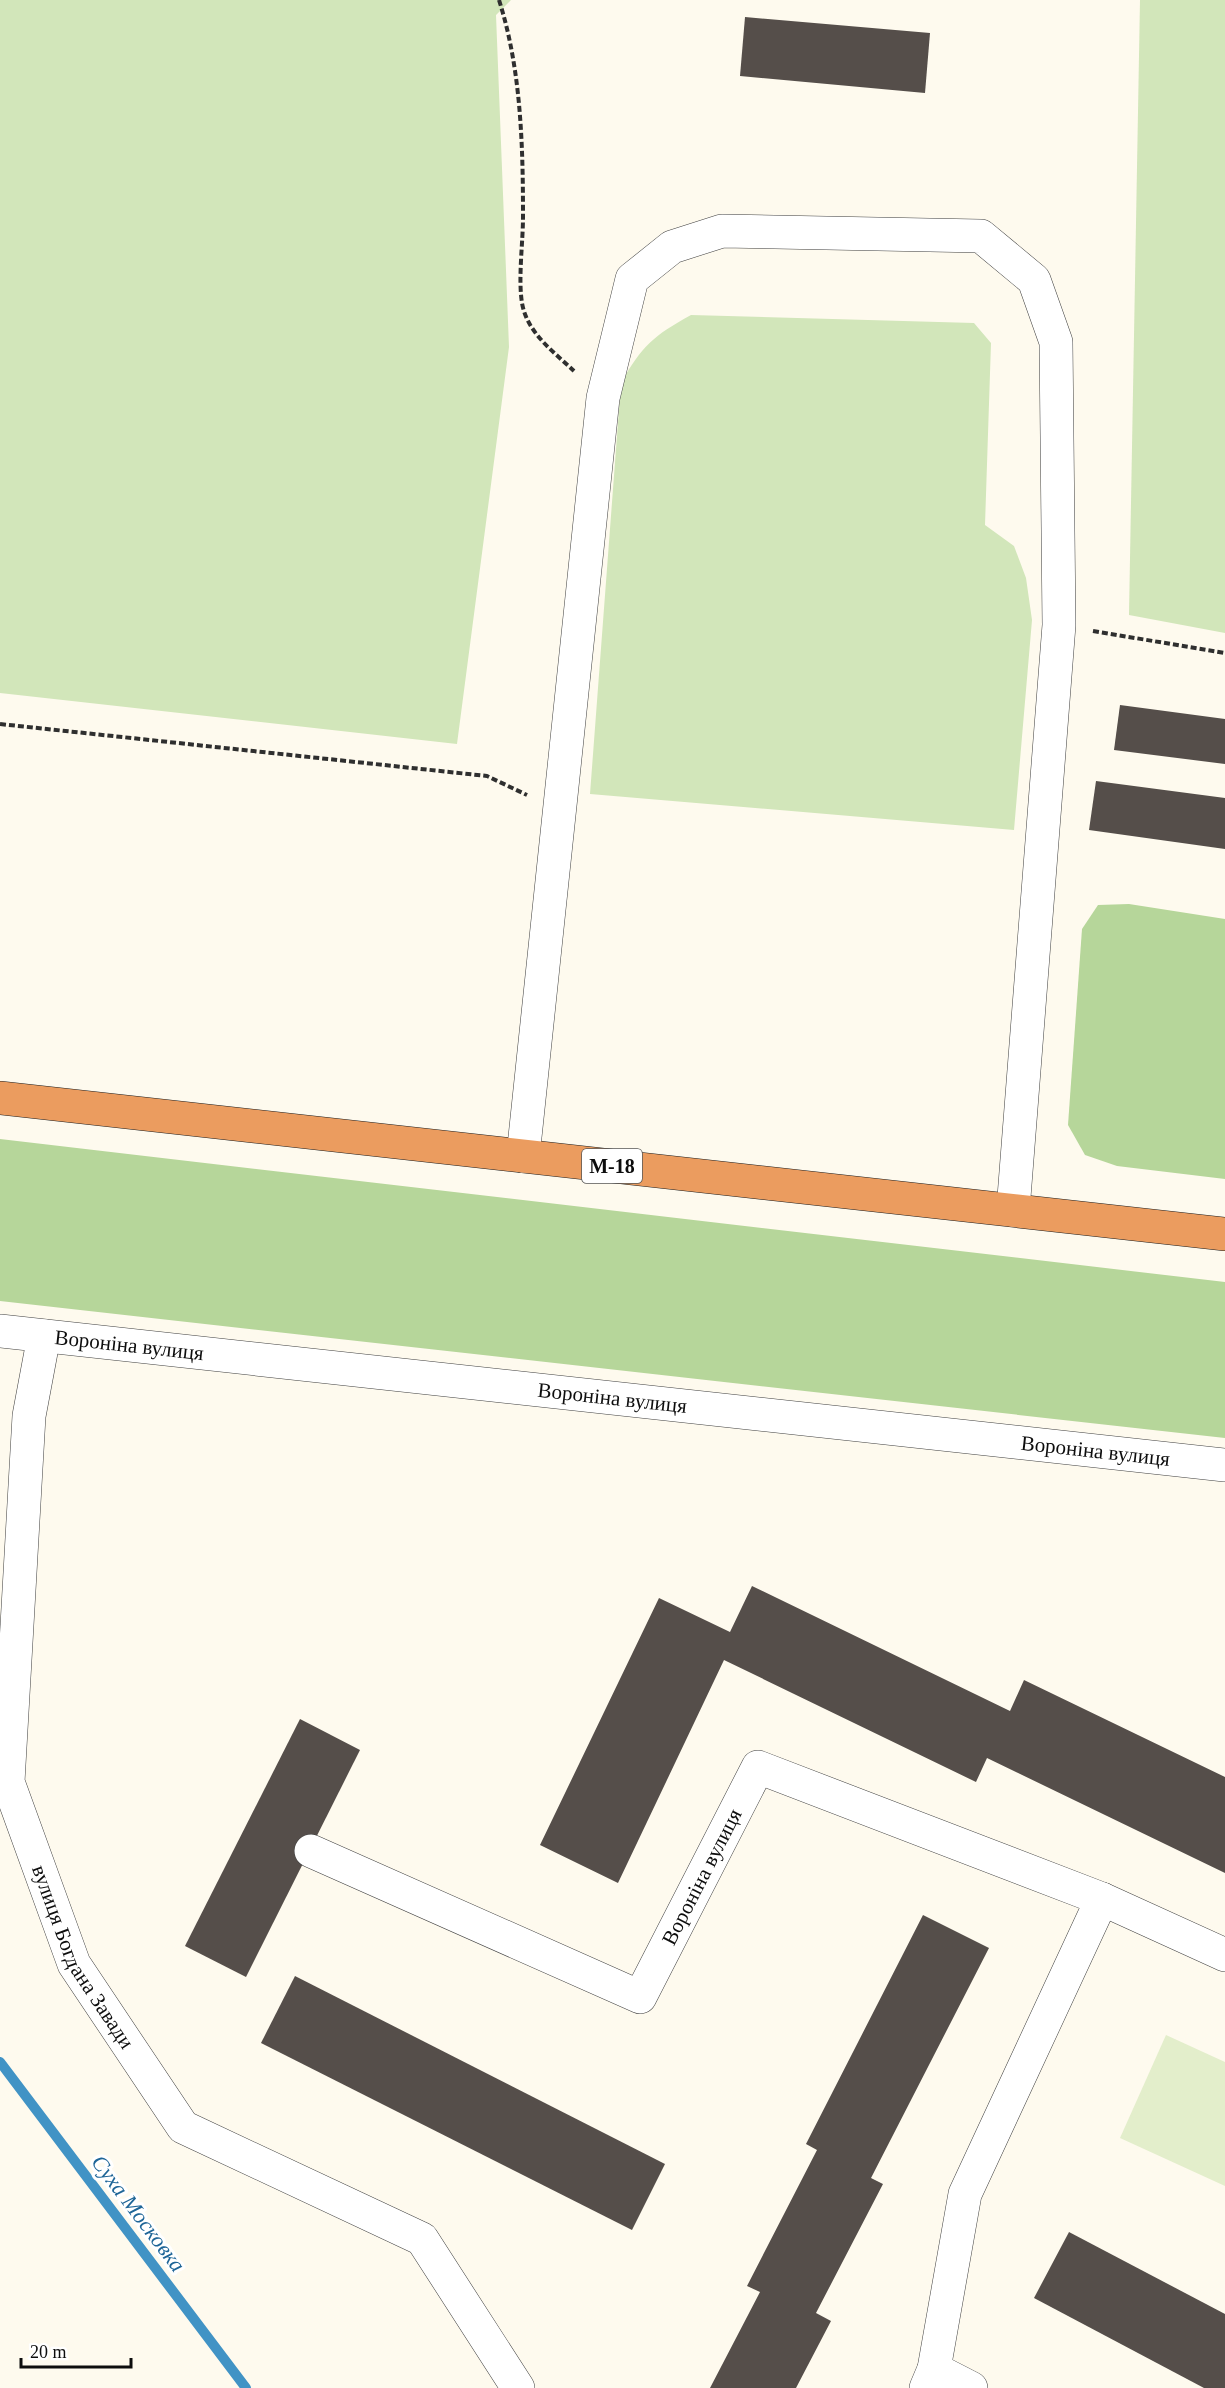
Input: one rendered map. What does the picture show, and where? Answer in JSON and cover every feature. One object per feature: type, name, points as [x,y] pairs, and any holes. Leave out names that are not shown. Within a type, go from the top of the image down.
[{"type":"highway","name":"М-18","points":[[0,1098],[1225,1234]]},
{"type":"street","points":[[523,1156],[603,398],[632,279],[672,247],[722,231],[981,236],[1034,280],[1056,342],[1059,625],[1013,1210]]},
{"type":"street","name":"Вороніна вулиця","points":[[0,1331],[1225,1465]]},
{"type":"street","name":"вулиця Богдана Завади","points":[[44,1336],[29,1416],[8,1782],[74,1965],[183,2127],[422,2239],[518,2388]]},
{"type":"street","name":"Вороніна вулиця","points":[[311,1851],[640,1997],[758,1767],[1102,1899],[1225,1955]]},
{"type":"street","points":[[971,2388],[930,2378],[964,2194],[1102,1899]]},
{"type":"path","points":[[499,0],[508,29],[518,87],[523,192],[522,304],[537,336],[603,398]]},
{"type":"path","points":[[1059,625],[1225,653]]},
{"type":"path","points":[[0,724],[487,776],[561,810]]},
{"type":"green space","points":[[0,0],[511,0],[496,15],[509,347],[457,744],[0,693]]},
{"type":"green space","points":[[1140,0],[1225,0],[1225,633],[1129,615]]},
{"type":"green space","points":[[691,315],[974,323],[991,343],[985,525],[1014,546],[1026,578],[1032,620],[1014,830],[590,794],[621,383],[635,360],[650,343],[667,329]]},
{"type":"green space","points":[[1129,904],[1225,919],[1225,1179],[1117,1166],[1085,1155],[1068,1125],[1082,929],[1098,905]]},
{"type":"green space","points":[[0,1139],[1225,1282],[1225,1438],[0,1301]]},
{"type":"green space","points":[[1166,2035],[1225,2062],[1225,2186],[1120,2138]]},
{"type":"building","points":[[745,17],[930,33],[925,93],[740,76]]},
{"type":"building","points":[[1120,705],[1225,719],[1225,764],[1114,750]]},
{"type":"building","points":[[1096,781],[1225,798],[1225,849],[1089,830]]},
{"type":"building","points":[[752,1586],[1010,1711],[1024,1680],[1225,1777],[1225,1873],[987,1758],[976,1782],[724,1660],[618,1883],[540,1845],[659,1598],[730,1632]]},
{"type":"building","points":[[300,1719],[360,1750],[246,1977],[185,1946]]},
{"type":"building","points":[[923,1915],[989,1948],[871,2178],[883,2184],[816,2313],[831,2321],[796,2388],[710,2388],[760,2292],[747,2286],[817,2150],[806,2144]]},
{"type":"building","points":[[295,1976],[665,2164],[632,2230],[261,2043]]},
{"type":"building","points":[[1069,2232],[1225,2314],[1225,2388],[1204,2388],[1034,2298]]},
{"type":"waterway","name":"Суха Московка","points":[[0,2062],[246,2388]]}]
